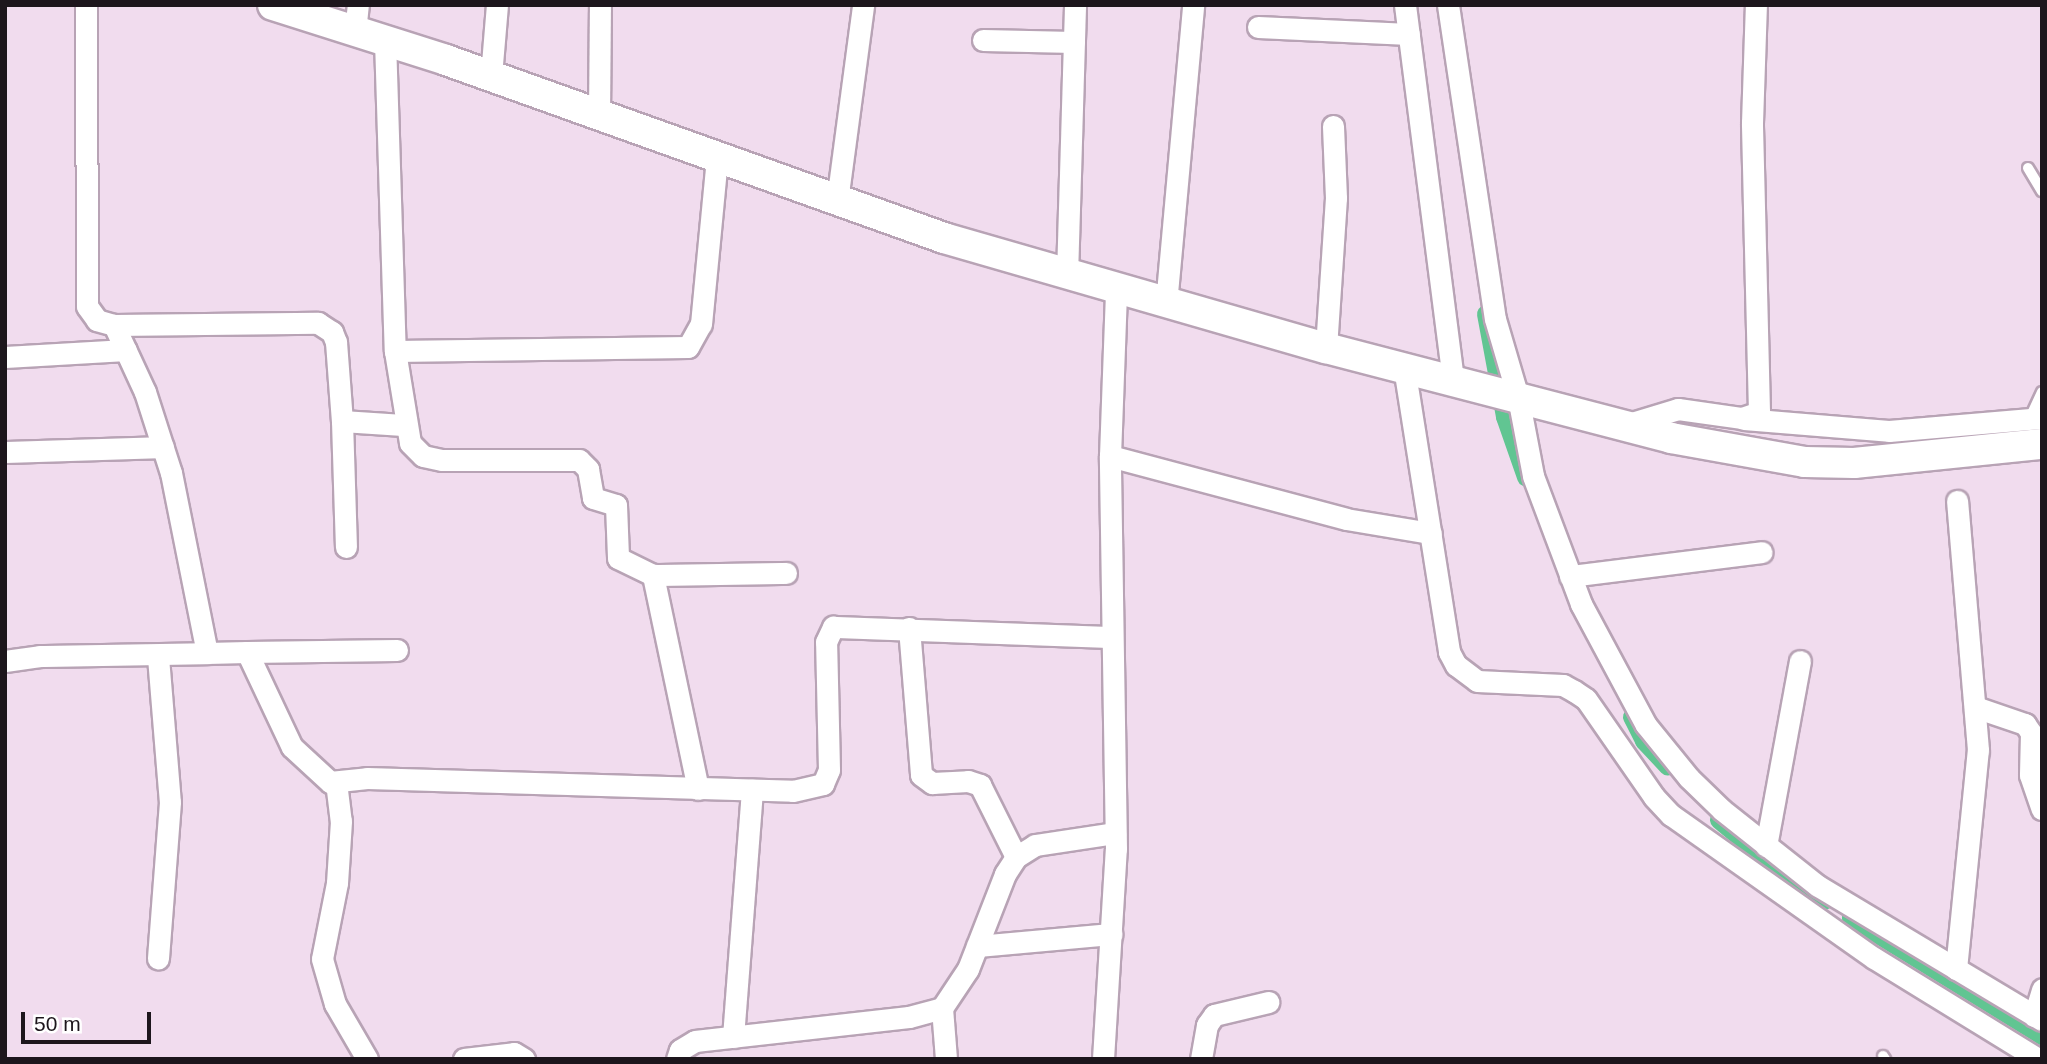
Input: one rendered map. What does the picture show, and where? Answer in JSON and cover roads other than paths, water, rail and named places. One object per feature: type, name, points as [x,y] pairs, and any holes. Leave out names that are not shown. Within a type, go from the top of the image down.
[{"type":"main road","points":[[273,5],[357,18],[385,40],[837,201],[1067,276],[1326,348],[1671,438],[1805,462],[1842,463],[2038,427]]},
{"type":"street","points":[[86,5],[87,306],[97,320],[114,325],[326,326],[336,342],[342,421],[346,547]]},
{"type":"street","points":[[491,76],[497,5]]},
{"type":"street","points":[[599,116],[600,5]]},
{"type":"street","points":[[837,201],[863,5]]},
{"type":"street","points":[[1067,276],[1075,5]]},
{"type":"street","points":[[1166,304],[1193,5]]},
{"type":"street","points":[[1405,5],[1464,383]]},
{"type":"street","points":[[1448,5],[1495,319],[1513,396],[1533,476],[1570,576],[1609,662],[1658,742],[1697,786],[1766,846],[1818,886],[2038,1018],[2042,989]]},
{"type":"street","points":[[1742,418],[1759,412],[1762,402],[1752,123],[1756,5]]},
{"type":"street","points":[[1258,27],[1409,34]]},
{"type":"street","points":[[385,40],[395,351],[403,425],[410,443],[423,456],[584,463],[593,498],[616,505],[618,558],[653,575],[786,573]]},
{"type":"street","points":[[983,40],[1074,42]]},
{"type":"street","points":[[1326,348],[1336,198],[1333,126]]},
{"type":"street","points":[[395,351],[688,347],[701,324],[717,157]]},
{"type":"street","points":[[1103,1059],[1115,833],[1111,456],[1116,290]]},
{"type":"street","points":[[114,325],[163,447],[207,653]]},
{"type":"street","points":[[5,357],[126,350]]},
{"type":"street","points":[[1404,367],[1449,652],[1464,674],[1477,681],[1563,685],[1586,699],[1654,797],[1671,816],[1874,958],[2038,1059]]},
{"type":"street","points":[[1625,425],[1678,409],[1889,432],[2038,427]]},
{"type":"street","points":[[342,421],[403,425]]},
{"type":"street","points":[[5,452],[163,447]]},
{"type":"street","points":[[1111,456],[1311,510],[1431,533]]},
{"type":"street","points":[[1956,969],[1977,779],[1975,707],[1957,501]]},
{"type":"street","points":[[1570,576],[1762,552]]},
{"type":"street","points":[[653,575],[698,789]]},
{"type":"street","points":[[247,652],[292,747],[325,780],[336,782],[367,778],[811,790],[823,784],[828,770],[826,642],[833,627],[1112,637]]},
{"type":"street","points":[[909,628],[921,775],[932,783],[968,780],[980,785],[1016,857]]},
{"type":"street","points":[[5,661],[40,656],[397,650]]},
{"type":"street","points":[[158,656],[170,802],[158,959]]},
{"type":"street","points":[[1766,846],[1800,661]]},
{"type":"street","points":[[1975,707],[2025,724],[2031,733],[2030,775],[2042,809]]},
{"type":"street","points":[[336,782],[341,821],[337,883],[322,959],[335,1004],[367,1059]]},
{"type":"street","points":[[733,1037],[752,790]]},
{"type":"street","points":[[946,1059],[942,1008],[968,969],[1016,857],[1035,845],[1115,833]]},
{"type":"street","points":[[977,946],[1111,934]]},
{"type":"street","points":[[1200,1059],[1207,1025],[1214,1015],[1268,1002]]},
{"type":"street","points":[[677,1059],[680,1050],[695,1041],[909,1017],[942,1008]]},
{"type":"street","points":[[464,1059],[504,1053],[524,1059]]},
{"type":"lane","points":[[2028,168],[2042,191]]},
{"type":"lane","points":[[2038,427],[2042,392]]},
{"type":"waterway","points":[[1486,314],[1505,417],[1526,477]]},
{"type":"waterway","points":[[1632,717],[1644,741],[1668,767]]},
{"type":"waterway","points":[[1719,820],[1794,882],[1825,901]]},
{"type":"waterway","points":[[1851,918],[2042,1036]]}]
